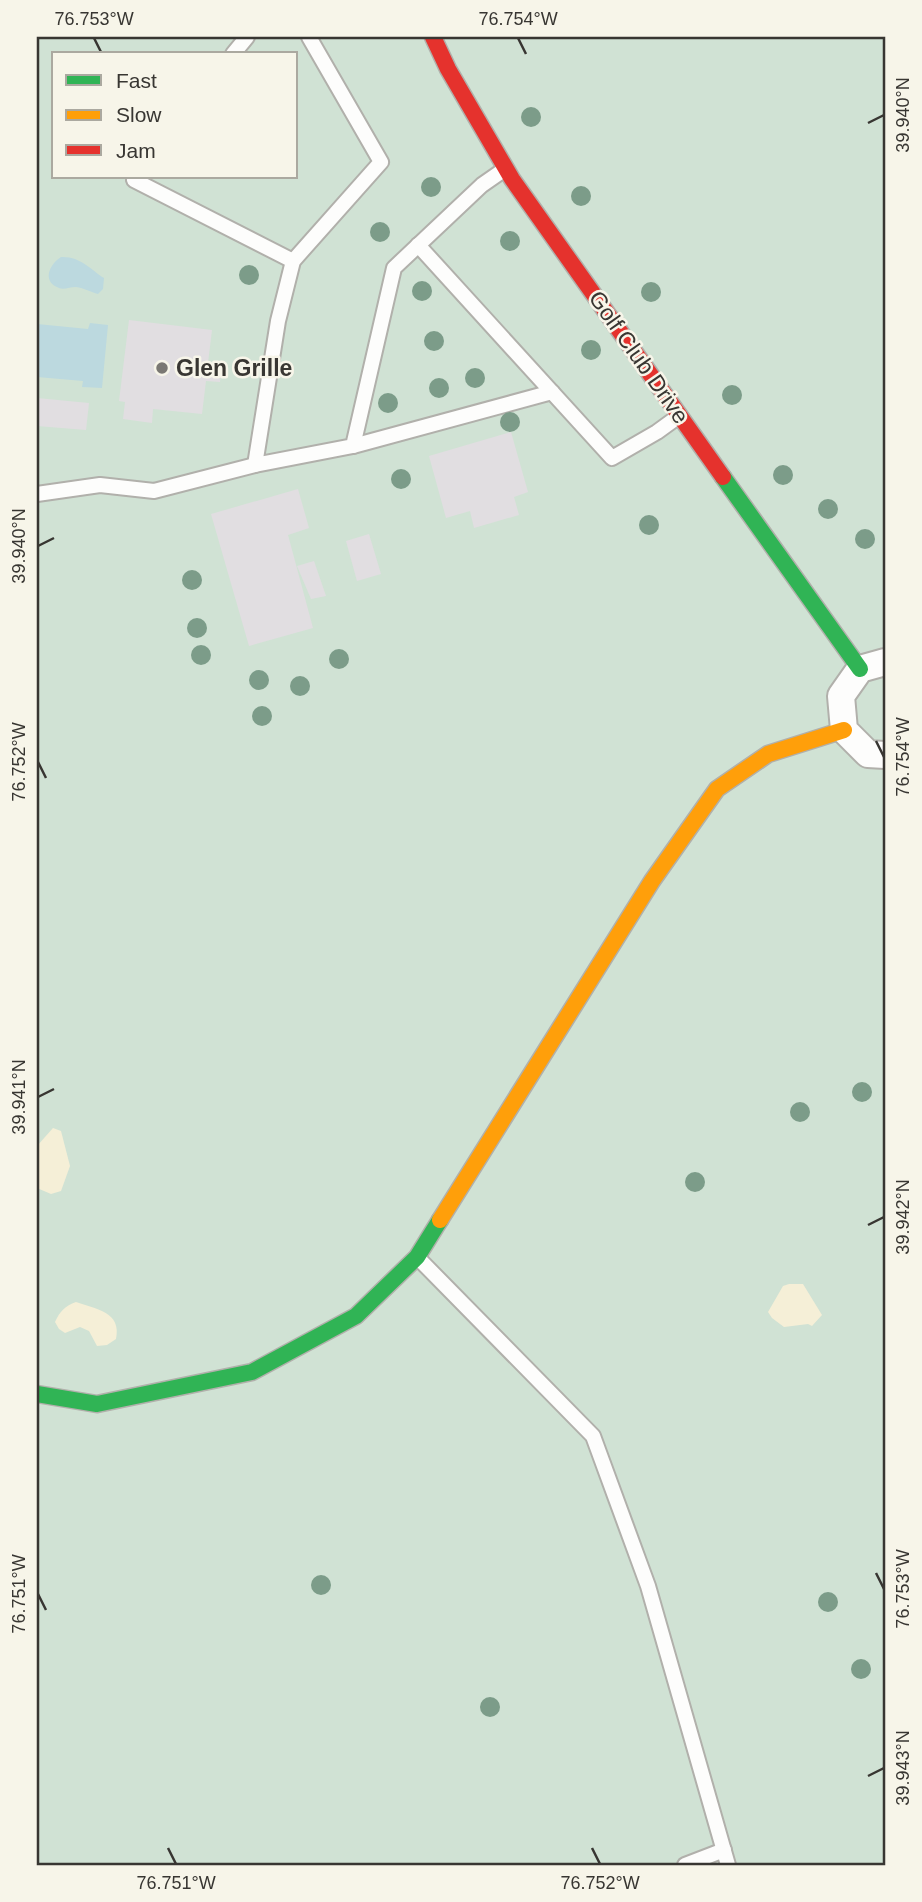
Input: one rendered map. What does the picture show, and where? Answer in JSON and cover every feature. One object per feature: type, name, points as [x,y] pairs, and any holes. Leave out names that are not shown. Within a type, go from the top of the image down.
[{"type":"street","name":"Golf Club Drive","points":[[433,37],[448,69],[506,168],[860,669]]},
{"type":"street","points":[[885,662],[860,669],[841,696],[844,730],[867,754],[885,755]]},
{"type":"street","points":[[37,1394],[97,1404],[252,1372],[356,1316],[417,1256],[652,881],[718,789],[768,754],[844,730]]},
{"type":"lane","points":[[235,52],[247,37]]},
{"type":"lane","points":[[255,465],[278,321],[293,261],[381,162],[309,37]]},
{"type":"lane","points":[[353,446],[394,268],[482,185],[506,168]]},
{"type":"lane","points":[[135,178],[134,180],[293,261]]},
{"type":"lane","points":[[418,245],[612,458],[680,415]]},
{"type":"lane","points":[[37,494],[100,485],[153,491],[255,465],[353,446],[552,392]]},
{"type":"lane","points":[[417,1256],[593,1436],[648,1586],[728,1865]]},
{"type":"lane","points":[[684,1865],[724,1850]]},
{"type":"green space","points":[[37,37],[885,37],[885,1865],[37,1865]]},
{"type":"sand","points":[[53,1128],[61,1131],[70,1166],[61,1191],[51,1194],[37,1188],[37,1146]]},
{"type":"sand","points":[[803,1284],[822,1315],[812,1326],[808,1324],[784,1327],[768,1312],[783,1286]]},
{"type":"sand","points":[[76,1302],[111,1317],[117,1330],[116,1339],[107,1345],[97,1346],[89,1331],[80,1327],[65,1333],[59,1329],[55,1322],[59,1315],[66,1307]]},
{"type":"water","points":[[61,257],[79,261],[104,278],[103,289],[98,294],[74,287],[61,289],[53,285],[49,272]]},
{"type":"water","points":[[90,323],[108,325],[102,388],[82,387],[83,381],[37,377],[37,324],[88,329]]},
{"type":"building","points":[[129,320],[212,330],[208,363],[222,364],[220,382],[206,381],[202,414],[153,409],[152,423],[123,419],[125,402],[119,401]]},
{"type":"building","points":[[37,398],[89,403],[86,430],[37,426]]},
{"type":"building","points":[[511,432],[528,492],[514,497],[519,515],[474,528],[470,511],[446,518],[429,456]]},
{"type":"building","points":[[298,489],[309,528],[288,535],[313,628],[249,646],[211,514]]},
{"type":"building","points":[[369,534],[381,574],[357,581],[346,541]]},
{"type":"building","points":[[314,561],[326,596],[311,599],[297,566]]},
{"type":"traffic: fast","points":[[723,477],[860,669]]},
{"type":"traffic: fast","points":[[37,1394],[97,1404],[252,1372],[356,1316],[417,1257],[440,1220]]},
{"type":"traffic: slow","points":[[440,1220],[652,881],[717,789],[768,754],[844,730]]},
{"type":"traffic: jam","points":[[433,37],[448,69],[512,179],[723,477]]},
{"type":"place","name":"Glen Grille","points":[[162,368]]}]
